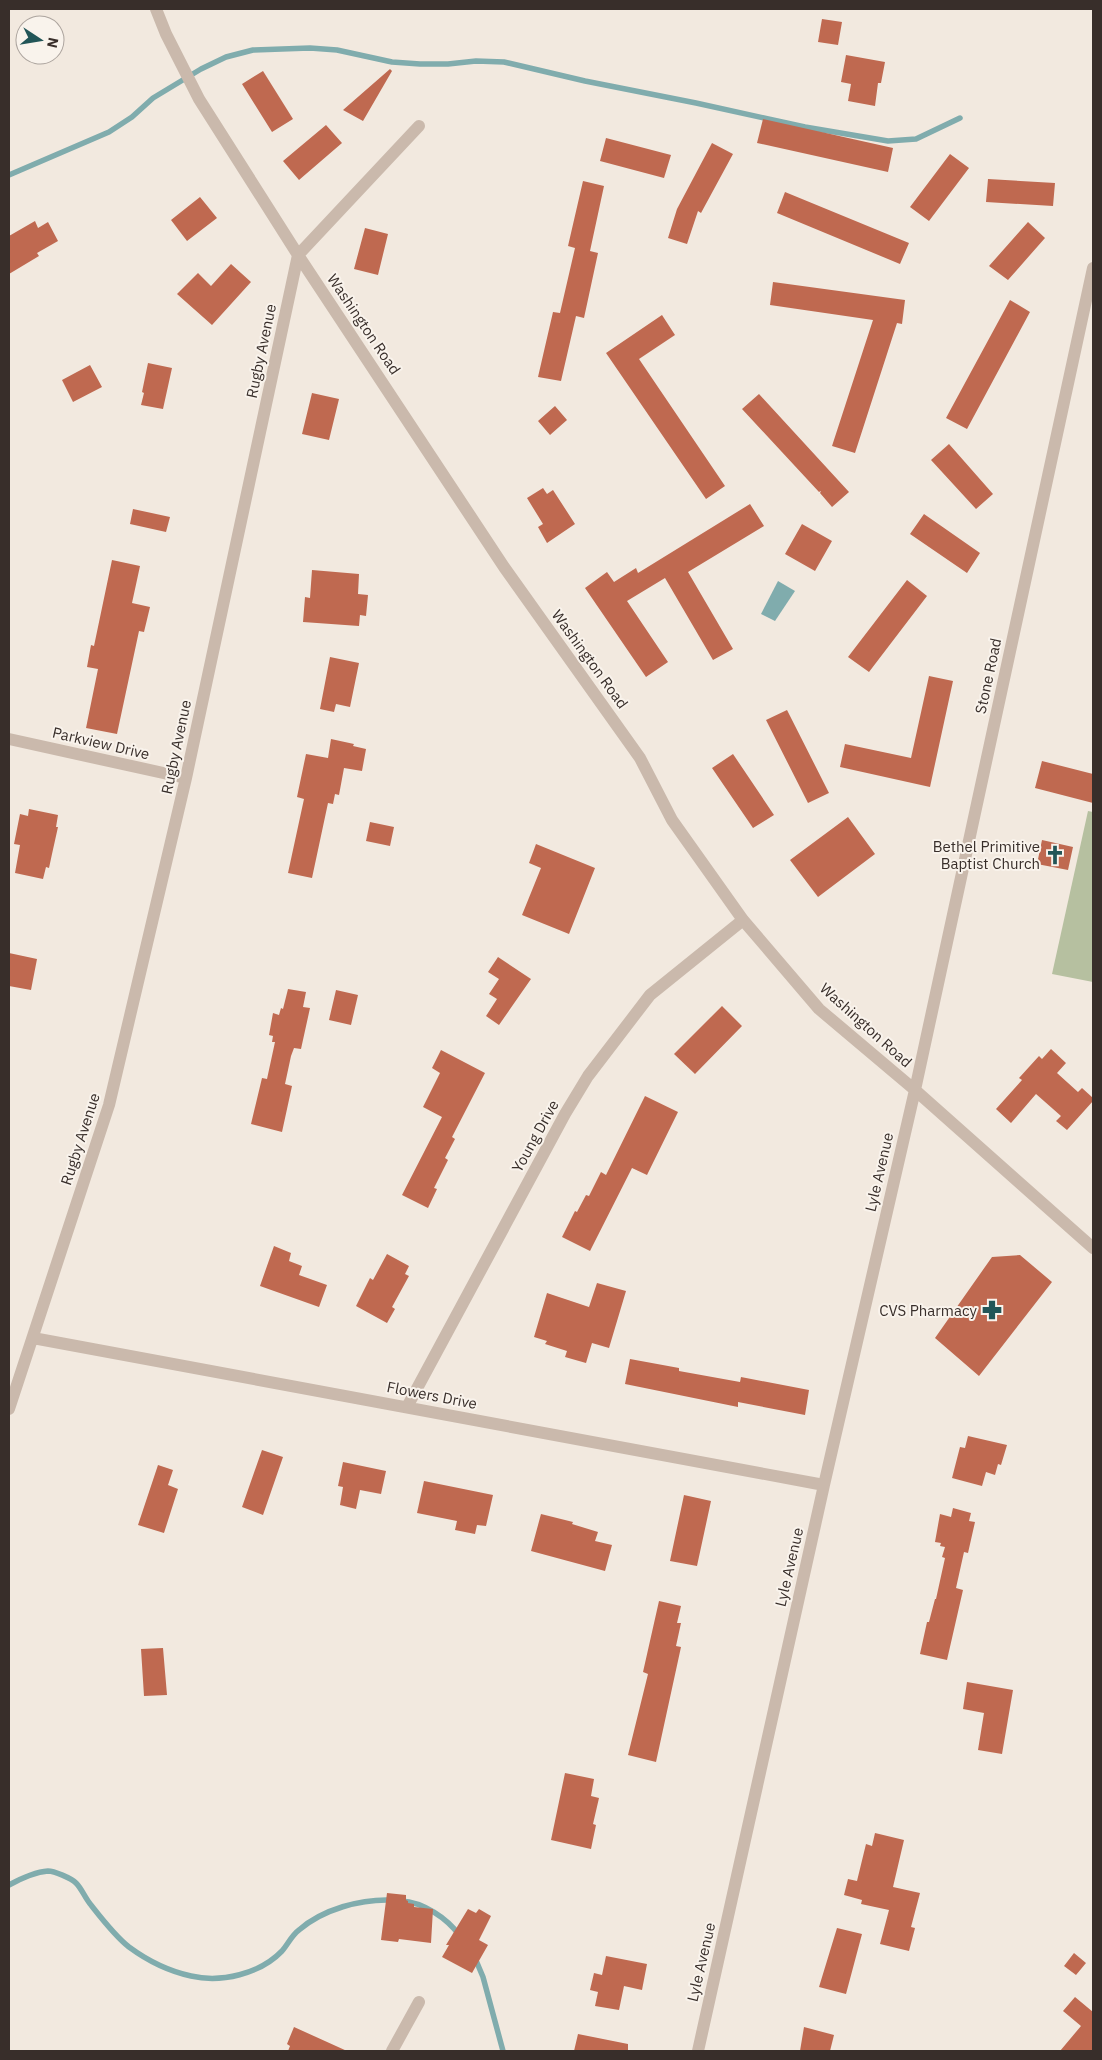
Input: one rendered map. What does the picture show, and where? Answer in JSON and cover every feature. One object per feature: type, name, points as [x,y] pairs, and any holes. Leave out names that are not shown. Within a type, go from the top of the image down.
[{"type":"street","name":"Washington Road","points":[[156,9],[199,99],[298,256],[504,567],[640,758],[672,820],[744,920],[819,1009],[915,1090],[1093,1248]]},
{"type":"street","points":[[298,256],[419,126]]},
{"type":"street","name":"Rugby Avenue","points":[[10,1401],[33,1338],[109,1105],[186,778],[298,256]]},
{"type":"street","name":"Stone Road","points":[[915,1090],[1093,268]]},
{"type":"street","name":"Parkview Drive","points":[[9,739],[186,778]]},
{"type":"street","name":"Young Drive","points":[[406,1407],[565,1114],[588,1076],[650,995],[744,920]]},
{"type":"street","name":"Lyle Avenue","points":[[698,2051],[824,1485],[915,1090]]},
{"type":"street","name":"Flowers Drive","points":[[33,1338],[824,1485]]},
{"type":"street","points":[[392,2051],[419,2002]]},
{"type":"green space","points":[[1088,811],[1093,812],[1093,982],[1052,974]]},
{"type":"water","points":[[778,581],[795,591],[775,621],[761,614]]},
{"type":"building","points":[[822,19],[842,22],[838,45],[818,42]]},
{"type":"building","points":[[846,55],[885,62],[881,83],[878,83],[875,106],[848,101],[851,84],[841,82]]},
{"type":"building","points":[[390,69],[392,71],[363,121],[343,110]]},
{"type":"building","points":[[263,71],[293,119],[272,132],[242,84]]},
{"type":"building","points":[[763,119],[893,148],[888,172],[757,143]]},
{"type":"building","points":[[326,125],[342,143],[299,180],[283,161]]},
{"type":"building","points":[[606,138],[671,155],[664,178],[600,161]]},
{"type":"building","points":[[712,143],[733,154],[701,213],[698,211],[687,244],[668,238],[677,209]]},
{"type":"building","points":[[950,154],[969,168],[929,221],[910,207]]},
{"type":"building","points":[[988,179],[1055,183],[1053,206],[986,202]]},
{"type":"building","points":[[583,181],[604,186],[590,251],[598,253],[584,318],[576,316],[561,381],[538,377],[553,312],[560,313],[575,248],[568,246]]},
{"type":"building","points":[[785,192],[909,243],[900,264],[777,213]]},
{"type":"building","points":[[200,197],[217,218],[187,241],[171,220]]},
{"type":"building","points":[[35,221],[38,228],[48,222],[58,241],[37,253],[39,256],[9,274],[9,236]]},
{"type":"building","points":[[1028,222],[1045,238],[1008,280],[989,266]]},
{"type":"building","points":[[365,228],[388,234],[378,275],[354,269]]},
{"type":"building","points":[[231,264],[251,282],[212,325],[177,294],[198,273],[211,286]]},
{"type":"building","points":[[773,282],[905,300],[902,324],[897,323],[855,453],[832,446],[873,320],[770,305]]},
{"type":"building","points":[[1010,300],[1030,312],[967,429],[946,418]]},
{"type":"building","points":[[662,315],[675,335],[639,359],[725,486],[706,499],[606,353]]},
{"type":"building","points":[[148,363],[172,368],[163,409],[141,405]]},
{"type":"building","points":[[90,365],[102,387],[73,402],[62,380]]},
{"type":"building","points":[[312,393],[339,399],[329,440],[302,434]]},
{"type":"building","points":[[759,394],[849,492],[832,507],[820,493],[821,491],[819,492],[742,409]]},
{"type":"building","points":[[555,406],[567,420],[550,435],[538,421]]},
{"type":"building","points":[[949,444],[993,494],[976,509],[931,460]]},
{"type":"building","points":[[543,488],[547,494],[553,490],[575,524],[547,543],[538,527],[543,524],[527,498]]},
{"type":"building","points":[[750,504],[764,526],[688,572],[733,649],[713,660],[665,578],[627,601],[668,662],[646,677],[585,588],[607,572],[614,582],[636,568],[638,573]]},
{"type":"building","points":[[133,509],[170,517],[166,532],[130,524]]},
{"type":"building","points":[[924,514],[980,553],[967,573],[910,534]]},
{"type":"building","points":[[802,524],[832,541],[815,571],[785,554]]},
{"type":"building","points":[[112,560],[140,566],[132,603],[150,607],[144,632],[139,631],[117,734],[86,728],[98,669],[87,667],[91,645],[94,646]]},
{"type":"building","points":[[312,570],[359,574],[358,594],[368,595],[366,616],[360,615],[359,626],[303,622],[305,597],[310,598]]},
{"type":"building","points":[[907,580],[927,596],[869,672],[848,657]]},
{"type":"building","points":[[330,657],[359,663],[350,707],[336,704],[334,712],[320,709]]},
{"type":"building","points":[[929,676],[953,681],[930,787],[840,767],[845,744],[911,758]]},
{"type":"building","points":[[787,710],[829,793],[808,803],[766,720]]},
{"type":"building","points":[[331,739],[354,744],[353,746],[366,749],[362,771],[344,768],[339,795],[335,794],[333,804],[328,803],[312,878],[288,873],[304,799],[297,797],[306,754],[328,758]]},
{"type":"building","points":[[733,754],[774,815],[753,828],[712,768]]},
{"type":"building","points":[[1042,761],[1093,774],[1093,803],[1035,788]]},
{"type":"building","points":[[29,809],[58,815],[56,827],[58,827],[49,868],[46,867],[43,879],[15,873],[20,845],[14,844],[20,814],[28,816]]},
{"type":"building","points":[[848,817],[875,854],[818,897],[790,860]]},
{"type":"building","points":[[370,822],[394,827],[390,846],[366,841]]},
{"type":"building","name":"Bethel Primitive Baptist Church","points":[[1042,840],[1073,847],[1068,870],[1037,864]]},
{"type":"building","points":[[536,844],[595,868],[569,934],[522,915],[541,868],[529,863]]},
{"type":"building","points":[[9,953],[37,959],[31,990],[9,986]]},
{"type":"building","points":[[498,957],[531,979],[499,1025],[486,1016],[497,999],[489,994],[499,979],[488,972]]},
{"type":"building","points":[[288,989],[306,992],[303,1007],[310,1008],[301,1049],[294,1048],[291,1056],[285,1084],[292,1086],[282,1132],[251,1124],[262,1078],[267,1079],[275,1042],[272,1042],[273,1036],[269,1035],[273,1013],[279,1015],[281,1008],[283,1009]]},
{"type":"building","points":[[336,990],[358,995],[351,1025],[329,1020]]},
{"type":"building","points":[[722,1006],[742,1026],[695,1074],[674,1054]]},
{"type":"building","points":[[1051,1049],[1066,1063],[1057,1073],[1078,1092],[1082,1088],[1093,1098],[1093,1101],[1067,1130],[1056,1121],[1061,1116],[1036,1094],[1011,1123],[996,1109],[1022,1080],[1019,1078],[1039,1056],[1042,1059]]},
{"type":"building","points":[[441,1050],[485,1073],[452,1137],[455,1139],[445,1158],[448,1160],[434,1188],[437,1189],[428,1208],[402,1195],[442,1117],[423,1107],[440,1073],[432,1068]]},
{"type":"building","points":[[645,1096],[678,1112],[647,1175],[632,1168],[590,1251],[562,1237],[575,1211],[577,1212],[586,1195],[589,1196],[601,1172],[606,1175]]},
{"type":"building","points":[[274,1246],[291,1253],[289,1261],[302,1266],[299,1275],[327,1285],[319,1307],[260,1286]]},
{"type":"building","points":[[387,1254],[409,1266],[405,1274],[409,1276],[392,1307],[395,1309],[387,1323],[356,1306],[370,1278],[373,1280]]},
{"type":"building","name":"CVS Pharmacy","points":[[1020,1255],[1052,1282],[979,1376],[935,1338],[992,1257]]},
{"type":"building","points":[[597,1283],[626,1291],[609,1348],[592,1343],[586,1363],[565,1357],[567,1351],[545,1344],[547,1341],[534,1337],[547,1293],[589,1307]]},
{"type":"building","points":[[630,1359],[679,1368],[679,1371],[740,1382],[741,1377],[809,1390],[805,1415],[738,1402],[738,1407],[625,1384]]},
{"type":"building","points":[[968,1436],[1007,1445],[1001,1465],[998,1464],[995,1475],[986,1472],[982,1486],[952,1478],[960,1447],[965,1448]]},
{"type":"building","points":[[262,1450],[283,1457],[263,1515],[242,1507]]},
{"type":"building","points":[[343,1462],[386,1471],[381,1494],[360,1490],[356,1509],[340,1505],[343,1487],[338,1486]]},
{"type":"building","points":[[158,1465],[173,1470],[168,1485],[178,1489],[164,1533],[138,1525]]},
{"type":"building","points":[[424,1481],[493,1495],[486,1526],[477,1525],[475,1534],[455,1530],[457,1521],[417,1513]]},
{"type":"building","points":[[684,1495],[711,1501],[697,1566],[670,1561]]},
{"type":"building","points":[[953,1508],[971,1513],[969,1521],[975,1522],[968,1553],[964,1552],[956,1588],[963,1590],[947,1660],[920,1654],[927,1622],[929,1622],[936,1599],[945,1558],[942,1557],[945,1547],[940,1546],[941,1543],[935,1542],[940,1514],[951,1517]]},
{"type":"building","points":[[541,1514],[573,1522],[572,1524],[598,1532],[595,1541],[612,1545],[605,1571],[531,1551]]},
{"type":"building","points":[[659,1601],[681,1606],[677,1623],[681,1623],[676,1646],[681,1647],[656,1762],[628,1755],[648,1674],[643,1672]]},
{"type":"building","points":[[163,1648],[167,1695],[144,1696],[141,1649]]},
{"type":"building","points":[[967,1682],[1013,1690],[1002,1754],[978,1750],[984,1713],[963,1709]]},
{"type":"building","points":[[565,1773],[594,1779],[591,1796],[599,1798],[593,1824],[596,1825],[591,1849],[551,1840]]},
{"type":"building","points":[[875,1833],[904,1840],[893,1887],[920,1893],[911,1927],[915,1928],[909,1951],[880,1944],[889,1910],[861,1904],[862,1900],[844,1895],[848,1879],[857,1881],[866,1844],[872,1846]]},
{"type":"building","points":[[387,1893],[406,1895],[408,1903],[414,1904],[414,1907],[433,1909],[431,1943],[399,1939],[398,1942],[381,1940]]},
{"type":"building","points":[[468,1909],[476,1913],[479,1909],[491,1916],[479,1940],[488,1945],[472,1973],[442,1957],[449,1945],[446,1945]]},
{"type":"building","points":[[837,1928],[862,1934],[846,1994],[819,1987]]},
{"type":"building","points":[[1074,1953],[1086,1963],[1076,1975],[1064,1966]]},
{"type":"building","points":[[606,1956],[647,1964],[642,1990],[624,1986],[619,2010],[595,2006],[598,1992],[590,1990],[594,1973],[602,1975]]},
{"type":"building","points":[[1075,1997],[1093,2012],[1093,2051],[1060,2051],[1081,2026],[1063,2011]]},
{"type":"building","points":[[294,2027],[347,2051],[288,2051],[290,2046],[287,2044]]},
{"type":"building","points":[[804,2027],[834,2035],[830,2051],[800,2051]]},
{"type":"building","points":[[578,2034],[628,2044],[628,2051],[574,2051]]},
{"type":"waterway","points":[[9,175],[109,132],[132,117],[153,98],[201,69],[226,57],[253,50],[310,48],[337,50],[392,62],[420,64],[476,61],[504,62],[805,127],[888,141],[916,139],[960,118]]},
{"type":"waterway","points":[[9,1885],[28,1876],[48,1871],[67,1877],[76,1883],[104,1922],[129,1947],[143,1957],[166,1968],[203,1978],[240,1975],[263,1966],[282,1951],[299,1930],[319,1916],[331,1911],[367,1901],[391,1900]]},
{"type":"waterway","points":[[401,1901],[418,1904],[434,1912],[455,1929],[460,1936]]},
{"type":"waterway","points":[[475,1958],[483,1977],[503,2051]]},
{"type":"place","name":"Bethel Primitive Baptist Church","points":[[1055,855]]},
{"type":"place","name":"CVS Pharmacy","points":[[992,1310]]}]
